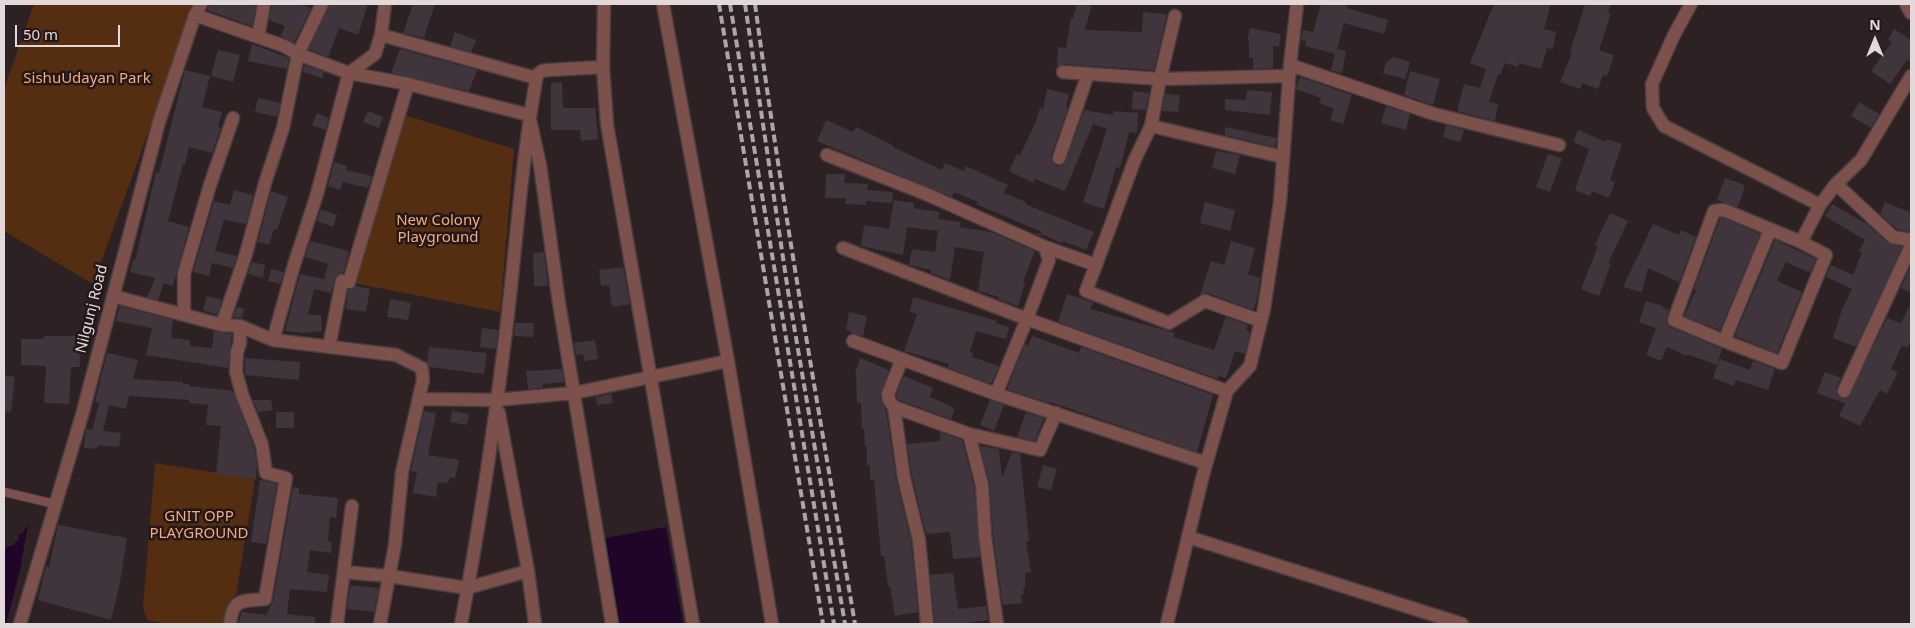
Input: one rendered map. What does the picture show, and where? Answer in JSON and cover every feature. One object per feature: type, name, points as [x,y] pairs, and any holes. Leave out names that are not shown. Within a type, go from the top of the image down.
[{"type":"street","points":[[258,37],[264,4]]},
{"type":"street","points":[[222,325],[246,254],[264,184],[283,128],[298,54],[322,4]]},
{"type":"street","points":[[273,340],[294,265],[317,194],[349,73],[375,54],[381,35],[385,4]]},
{"type":"street","points":[[604,4],[602,67],[607,124],[693,624]]},
{"type":"street","points":[[663,4],[728,361],[772,624]]},
{"type":"street","points":[[1167,624],[1206,464],[1227,392],[1250,366],[1261,321],[1280,202],[1289,71],[1297,4]]},
{"type":"street","points":[[1691,4],[1674,35],[1652,84],[1653,108],[1664,126],[1820,205]]},
{"type":"street","points":[[1906,4],[1911,13]]},
{"type":"street","points":[[198,9],[258,37],[284,46],[298,54],[349,73],[408,84],[529,115]]},
{"type":"street","name":"Nilgunj Road","points":[[20,624],[82,415],[160,122],[198,9]]},
{"type":"street","points":[[1175,16],[1151,126],[1135,159],[1086,291],[1169,323],[1205,301],[1261,321]]},
{"type":"street","points":[[381,35],[536,78]]},
{"type":"street","points":[[461,624],[479,530],[529,115],[536,78],[542,71],[602,67]]},
{"type":"street","points":[[1064,72],[1160,79],[1289,71],[1434,114],[1559,145]]},
{"type":"street","points":[[1059,158],[1088,74]]},
{"type":"street","points":[[1801,242],[1820,205],[1836,184],[1861,160],[1911,76]]},
{"type":"street","points":[[329,347],[342,280],[349,282],[408,84]]},
{"type":"street","points":[[529,115],[540,165],[574,393],[612,624]]},
{"type":"street","points":[[184,315],[184,274],[232,118]]},
{"type":"street","points":[[1151,126],[1283,157]]},
{"type":"street","points":[[827,155],[926,194],[1044,247],[1096,265]]},
{"type":"street","points":[[1836,184],[1893,237],[1911,240]]},
{"type":"street","points":[[1724,210],[1801,242],[1826,255],[1782,363],[1674,320],[1714,211],[1724,210]]},
{"type":"street","points":[[1724,341],[1770,230]]},
{"type":"street","points":[[1844,392],[1911,246]]},
{"type":"street","points":[[996,394],[1049,260],[1044,247]]},
{"type":"street","points":[[843,248],[1027,319],[1227,392]]},
{"type":"street","points":[[113,296],[222,325],[240,326],[273,340],[396,355],[422,368],[423,380],[420,399],[402,472],[394,545],[380,624]]},
{"type":"street","points":[[230,624],[231,610],[234,605],[265,599],[286,478],[266,473],[262,445],[242,394],[236,372],[240,326]]},
{"type":"street","points":[[853,341],[996,394],[1056,412],[1206,464]]},
{"type":"street","points":[[902,358],[888,394],[889,400],[894,406],[969,434],[1040,450],[1056,412]]},
{"type":"street","points":[[420,399],[496,400],[574,393],[728,361]]},
{"type":"street","points":[[496,400],[528,571],[535,624]]},
{"type":"street","points":[[894,406],[904,478],[919,540],[927,624]]},
{"type":"street","points":[[969,434],[982,486],[985,536],[997,624]]},
{"type":"street","points":[[337,624],[352,506]]},
{"type":"street","points":[[1188,537],[1462,624]]},
{"type":"street","points":[[344,572],[468,587],[528,571]]},
{"type":"lane","points":[[4,492],[56,504]]},
{"type":"green space","name":"SishuUdayan Park","points":[[34,4],[195,4],[93,284],[4,231],[4,89]]},
{"type":"green space","name":"New Colony Playground","points":[[404,115],[514,149],[500,312],[349,282]]},
{"type":"green space","name":"GNIT OPP PLAYGROUND","points":[[155,463],[255,479],[236,595],[227,606],[223,624],[168,624],[147,620],[143,607]]},
{"type":"shaded area","points":[[28,524],[20,570],[6,624],[4,624],[4,553],[7,546],[12,546],[19,539],[18,535],[23,533]]},
{"type":"shaded area","points":[[666,527],[683,624],[618,624],[604,546],[605,538]]},
{"type":"building","points":[[209,4],[256,4],[252,26],[207,10]]},
{"type":"building","points":[[272,4],[301,4],[311,8],[294,43],[281,36],[285,26],[269,20]]},
{"type":"building","points":[[330,4],[368,4],[358,35],[339,28],[328,57],[309,49]]},
{"type":"building","points":[[413,4],[435,4],[424,38],[403,33]]},
{"type":"building","points":[[1077,4],[1092,4],[1085,30],[1142,32],[1143,12],[1167,14],[1154,70],[1064,64],[1057,67],[1058,47],[1066,48],[1071,18],[1073,18]]},
{"type":"building","points":[[1321,4],[1348,4],[1347,8],[1388,20],[1384,34],[1344,23],[1337,49],[1346,51],[1342,74],[1331,70],[1335,54],[1305,46],[1306,41],[1301,40],[1303,30],[1313,32]]},
{"type":"building","points":[[1494,4],[1551,4],[1544,29],[1556,32],[1553,49],[1547,48],[1541,69],[1519,63],[1518,67],[1505,63],[1500,75],[1498,74],[1489,102],[1498,104],[1495,121],[1457,111],[1464,84],[1480,88],[1486,69],[1470,63]]},
{"type":"building","points":[[1585,4],[1611,4],[1608,12],[1611,13],[1599,50],[1614,55],[1607,76],[1603,75],[1598,89],[1582,83],[1580,89],[1560,82],[1572,53],[1570,52]]},
{"type":"building","points":[[1250,28],[1281,34],[1279,47],[1273,46],[1273,68],[1253,69],[1253,58],[1249,58],[1249,41],[1247,41]]},
{"type":"building","points":[[1894,29],[1911,40],[1911,63],[1907,60],[1890,84],[1871,71],[1892,42],[1888,40]]},
{"type":"building","points":[[455,32],[476,40],[471,52],[450,46]]},
{"type":"building","points":[[252,44],[289,58],[287,69],[248,61]]},
{"type":"building","points":[[400,49],[477,70],[469,91],[391,73]]},
{"type":"building","points":[[218,50],[240,55],[233,82],[211,76]]},
{"type":"building","points":[[1394,57],[1410,62],[1405,79],[1383,73],[1386,62]]},
{"type":"building","points":[[304,65],[324,72],[322,78],[303,72]]},
{"type":"building","points":[[185,70],[210,76],[202,107],[222,112],[218,127],[221,128],[212,153],[189,147],[168,221],[189,227],[173,286],[164,283],[158,300],[147,297],[155,278],[130,272],[133,260],[135,261],[156,172],[159,173]]},
{"type":"building","points":[[1410,71],[1440,79],[1433,105],[1404,95]]},
{"type":"building","points":[[1300,77],[1352,95],[1343,124],[1330,120],[1334,109],[1319,103],[1321,98],[1296,89]]},
{"type":"building","points":[[562,82],[563,108],[595,108],[598,139],[581,141],[580,130],[551,130],[551,83]]},
{"type":"building","points":[[1047,89],[1069,94],[1066,107],[1068,108],[1051,156],[1053,163],[1057,166],[1061,166],[1066,161],[1084,110],[1113,115],[1113,111],[1138,113],[1137,133],[1129,132],[1120,168],[1116,167],[1104,209],[1083,202],[1107,129],[1093,124],[1065,191],[1035,179],[1033,183],[1009,171],[1017,154],[1020,155],[1035,124],[1040,108],[1043,109]]},
{"type":"building","points":[[1247,90],[1272,92],[1270,115],[1225,110],[1225,99],[1246,100]]},
{"type":"building","points":[[1133,91],[1149,93],[1146,110],[1132,109]]},
{"type":"building","points":[[1165,94],[1180,95],[1178,112],[1162,111]]},
{"type":"building","points":[[258,98],[280,103],[277,117],[255,112]]},
{"type":"building","points":[[1859,102],[1879,114],[1871,128],[1851,116]]},
{"type":"building","points":[[1386,106],[1410,114],[1406,130],[1381,123]]},
{"type":"building","points":[[368,111],[383,117],[379,128],[363,122]]},
{"type":"building","points":[[317,113],[329,118],[325,130],[312,125]]},
{"type":"building","points":[[826,120],[853,132],[856,127],[942,170],[945,163],[964,171],[966,166],[1008,185],[1004,193],[1026,202],[1025,204],[1094,232],[1086,250],[1041,234],[1042,232],[976,204],[978,202],[954,192],[952,197],[817,141]]},
{"type":"building","points":[[1446,125],[1464,130],[1460,142],[1443,137]]},
{"type":"building","points":[[1225,127],[1277,138],[1275,147],[1225,135]]},
{"type":"building","points":[[1578,130],[1606,142],[1607,139],[1622,144],[1610,180],[1615,182],[1609,198],[1592,191],[1590,196],[1575,190],[1589,149],[1573,142]]},
{"type":"building","points":[[1216,151],[1240,155],[1235,174],[1212,168]]},
{"type":"building","points":[[1548,154],[1562,158],[1550,192],[1536,187]]},
{"type":"building","points":[[334,162],[347,166],[346,170],[372,176],[368,188],[343,182],[340,190],[328,186]]},
{"type":"building","points":[[826,174],[845,174],[844,183],[868,184],[867,190],[893,192],[892,203],[866,201],[866,205],[845,204],[846,198],[825,198]]},
{"type":"building","points":[[1725,178],[1745,185],[1738,207],[1717,200]]},
{"type":"building","points":[[234,190],[253,195],[246,224],[224,220],[215,251],[237,256],[233,268],[212,263],[209,276],[193,272],[214,201],[230,205]]},
{"type":"building","points":[[271,191],[288,197],[277,230],[274,229],[269,245],[258,242]]},
{"type":"building","points":[[894,200],[914,203],[914,208],[939,212],[938,219],[961,222],[960,227],[991,232],[1035,251],[1023,282],[1025,283],[1018,306],[998,299],[999,297],[978,291],[984,252],[955,247],[950,280],[931,273],[931,270],[909,265],[912,249],[935,252],[938,231],[907,227],[903,255],[861,246],[864,225],[889,229]]},
{"type":"building","points":[[1205,202],[1235,210],[1230,231],[1200,223]]},
{"type":"building","points":[[1885,202],[1911,213],[1911,232],[1897,229],[1880,214]]},
{"type":"building","points":[[1832,204],[1867,224],[1888,243],[1902,247],[1856,347],[1833,338],[1842,309],[1852,289],[1826,277],[1831,265],[1853,275],[1862,253],[1859,251],[1865,240],[1825,216]]},
{"type":"building","points":[[321,209],[337,215],[333,227],[317,221]]},
{"type":"building","points":[[1610,213],[1628,221],[1608,263],[1611,264],[1599,296],[1581,289],[1598,246],[1595,245]]},
{"type":"building","points":[[1723,218],[1760,234],[1720,330],[1684,316],[1696,290],[1694,289],[1720,219]]},
{"type":"building","points":[[1653,224],[1679,235],[1681,230],[1696,237],[1679,282],[1648,268],[1642,292],[1623,287]]},
{"type":"building","points":[[1775,240],[1816,259],[1811,271],[1808,272],[1786,262],[1777,281],[1802,292],[1777,353],[1735,336]]},
{"type":"building","points":[[310,241],[349,251],[345,267],[343,273],[336,276],[331,293],[314,289],[308,315],[321,315],[322,331],[305,333],[285,331],[300,274],[324,279],[328,264],[305,257]]},
{"type":"building","points":[[1231,241],[1255,248],[1248,274],[1260,278],[1253,310],[1208,293],[1200,295],[1211,261],[1224,265]]},
{"type":"building","points":[[544,252],[548,286],[534,286],[533,253]]},
{"type":"building","points":[[252,262],[265,265],[263,278],[248,274]]},
{"type":"building","points":[[1911,265],[1911,293],[1901,288]]},
{"type":"building","points":[[623,267],[630,304],[612,307],[609,285],[601,286],[599,270]]},
{"type":"building","points":[[271,269],[284,272],[280,284],[268,281]]},
{"type":"building","points":[[356,286],[370,289],[366,312],[346,309],[348,290]]},
{"type":"building","points":[[1067,294],[1093,302],[1090,309],[1175,333],[1173,337],[1214,350],[1226,317],[1248,325],[1246,330],[1250,332],[1245,354],[1235,351],[1226,378],[1219,376],[1218,379],[1058,322]]},
{"type":"building","points":[[207,296],[222,300],[217,315],[203,310]]},
{"type":"building","points":[[913,297],[997,321],[996,323],[1009,327],[1006,339],[976,331],[970,352],[973,353],[972,357],[999,366],[991,384],[948,368],[949,364],[904,351],[917,314],[910,312]]},
{"type":"building","points":[[390,299],[411,303],[408,320],[387,317]]},
{"type":"building","points":[[1646,301],[1663,306],[1663,308],[1669,310],[1666,321],[1670,327],[1722,349],[1717,365],[1687,354],[1687,356],[1667,347],[1661,361],[1646,355],[1656,328],[1639,322]]},
{"type":"building","points":[[1911,303],[1911,340],[1908,348],[1902,345],[1891,369],[1898,372],[1887,394],[1880,390],[1860,426],[1839,416],[1845,403],[1817,393],[1825,372],[1841,378],[1836,388],[1837,395],[1841,399],[1849,397],[1887,318],[1901,323]]},
{"type":"building","points":[[120,306],[173,320],[171,338],[190,340],[190,346],[212,348],[214,331],[232,334],[228,368],[146,355],[152,328],[116,321]]},
{"type":"building","points":[[237,307],[244,309],[242,318],[233,317]]},
{"type":"building","points":[[849,312],[867,316],[863,336],[846,330]]},
{"type":"building","points":[[515,323],[534,323],[533,337],[514,336]]},
{"type":"building","points":[[482,328],[498,330],[496,349],[480,347]]},
{"type":"building","points":[[44,336],[79,336],[80,367],[71,367],[69,404],[44,403],[46,367],[21,365],[21,339],[44,339]]},
{"type":"building","points":[[1032,336],[1079,353],[1081,347],[1213,395],[1197,452],[1007,389],[1025,344],[1028,346]]},
{"type":"building","points":[[595,340],[598,359],[584,361],[583,354],[576,355],[574,343]]},
{"type":"building","points":[[429,347],[487,353],[484,374],[430,367],[427,362]]},
{"type":"building","points":[[107,353],[138,360],[133,379],[183,382],[183,384],[189,384],[189,386],[233,391],[254,447],[257,467],[256,479],[216,474],[221,426],[206,425],[208,405],[189,403],[189,400],[129,396],[126,409],[109,405],[103,431],[121,433],[119,447],[98,445],[97,449],[84,448],[86,429],[92,430],[99,403],[95,402]]},
{"type":"building","points":[[245,358],[300,362],[299,380],[245,375]]},
{"type":"building","points":[[860,358],[889,370],[880,395],[886,410],[896,479],[911,541],[918,612],[895,616],[884,556],[881,556],[874,480],[870,480],[870,465],[867,465],[867,446],[865,446],[864,429],[862,429],[861,403],[857,403],[855,373]]},
{"type":"building","points":[[1720,359],[1750,370],[1753,361],[1775,369],[1768,390],[1736,380],[1734,386],[1713,378]]},
{"type":"building","points":[[562,369],[564,382],[543,384],[543,388],[528,389],[526,371]]},
{"type":"building","points":[[4,375],[15,377],[11,412],[4,411]]},
{"type":"building","points":[[904,376],[933,388],[930,397],[953,407],[954,411],[951,419],[899,400],[896,395]]},
{"type":"building","points":[[611,394],[613,403],[597,405],[596,397]]},
{"type":"building","points":[[253,400],[271,400],[273,410],[258,412]]},
{"type":"building","points":[[990,400],[1004,405],[994,431],[980,425]]},
{"type":"building","points":[[424,411],[436,413],[428,455],[459,460],[455,478],[450,477],[448,483],[438,482],[436,497],[413,493],[417,472],[411,471]]},
{"type":"building","points":[[452,411],[469,414],[467,425],[450,422]]},
{"type":"building","points":[[276,412],[294,412],[294,428],[276,428]]},
{"type":"building","points":[[1026,413],[1044,418],[1035,441],[1017,437]]},
{"type":"building","points":[[940,432],[962,440],[974,486],[980,557],[953,559],[950,532],[926,534],[912,476],[907,444],[940,441]]},
{"type":"building","points":[[980,446],[999,449],[1002,478],[1012,452],[1020,454],[1029,541],[1026,541],[1031,572],[1025,573],[1024,594],[1021,595],[1022,603],[1003,605],[993,535],[990,485]]},
{"type":"building","points":[[1043,465],[1057,469],[1051,490],[1037,487]]},
{"type":"building","points":[[260,480],[277,484],[266,544],[251,542]]},
{"type":"building","points":[[293,487],[299,488],[299,494],[338,498],[336,518],[330,517],[328,541],[332,542],[331,553],[310,550],[307,572],[329,575],[327,592],[290,589],[287,614],[315,617],[315,624],[238,624],[242,612],[266,615],[273,601]]},
{"type":"building","points":[[58,525],[127,538],[120,583],[111,620],[38,600],[46,566],[49,567]]},
{"type":"building","points":[[953,573],[958,609],[986,606],[988,620],[961,624],[935,624],[930,575]]},
{"type":"building","points":[[350,585],[379,588],[374,612],[347,609]]},
{"type":"railway","points":[[719,4],[823,624]]},
{"type":"railway","points":[[730,4],[834,624]]},
{"type":"railway","points":[[745,4],[788,291],[845,624]]},
{"type":"railway","points":[[755,4],[790,237],[855,624]]}]
